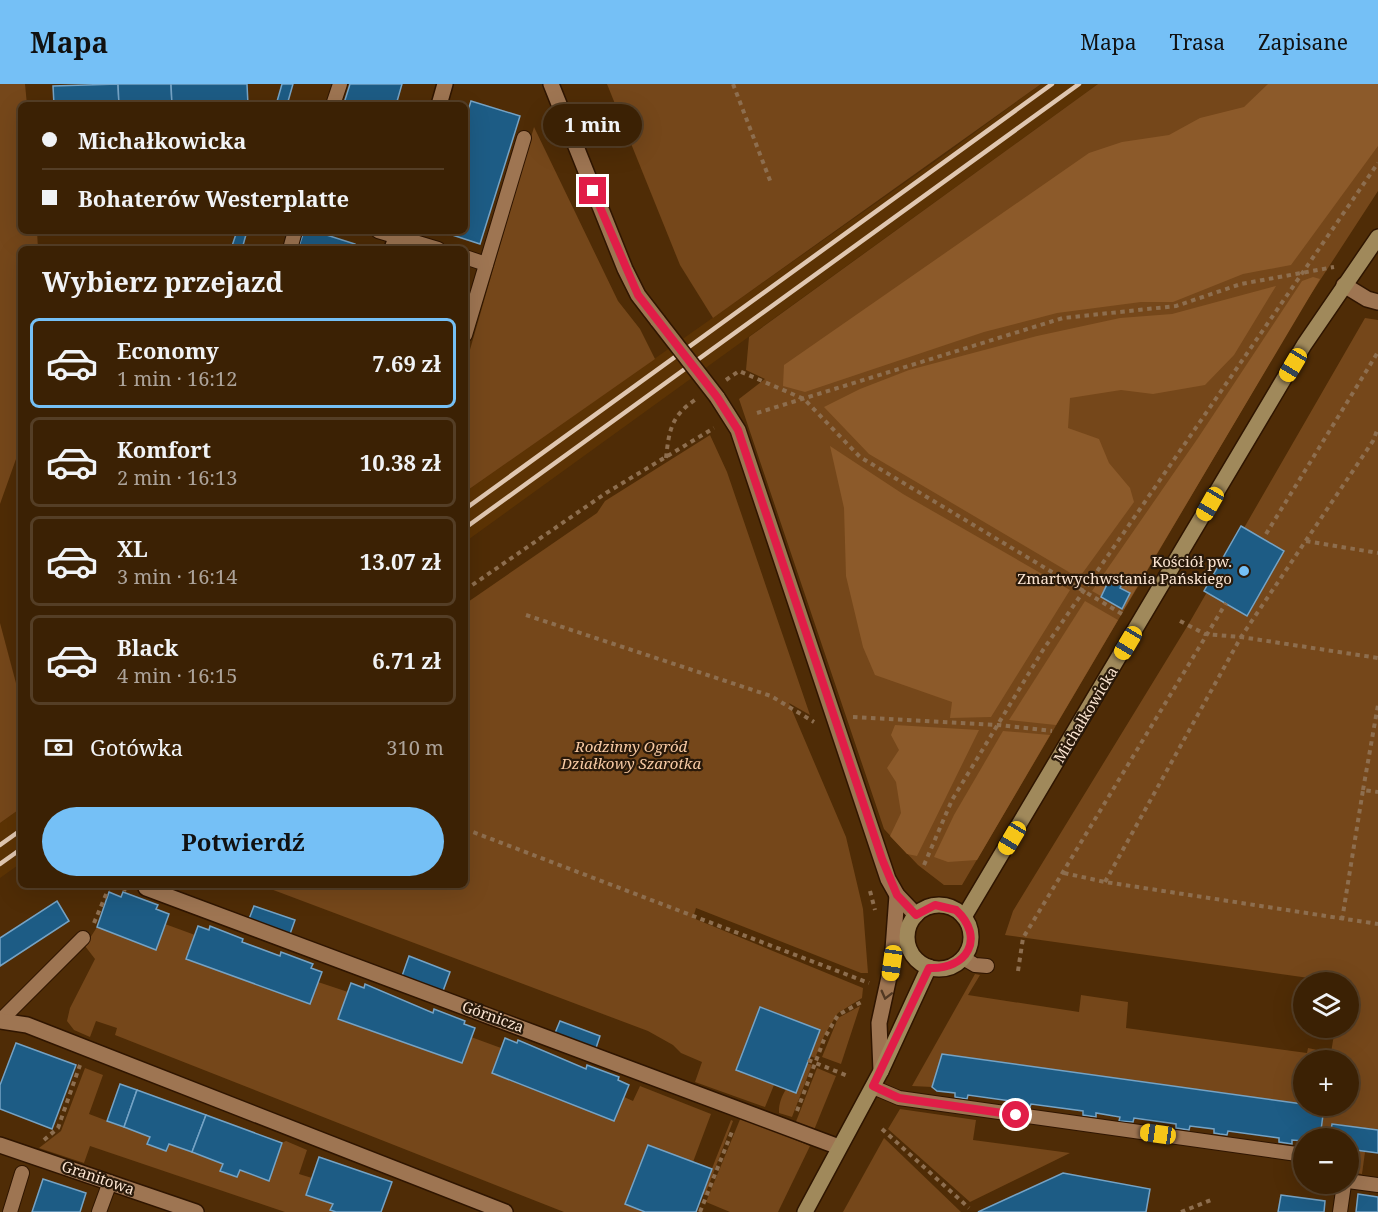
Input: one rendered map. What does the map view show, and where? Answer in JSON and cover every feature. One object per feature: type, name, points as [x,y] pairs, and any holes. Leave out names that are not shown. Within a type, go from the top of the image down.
[{"type":"street","points":[[440,102],[446,84]]},
{"type":"street","points":[[551,84],[625,269],[638,295],[718,390],[738,430],[881,858],[897,895],[916,915]]},
{"type":"street","name":"Michałkowicka","points":[[964,917],[1304,345],[1378,237]]},
{"type":"street","points":[[1344,285],[1367,299],[1378,302]]},
{"type":"street","name":"Górnicza","points":[[146,888],[839,1147]]},
{"type":"street","points":[[881,1071],[879,1023],[892,963],[897,895]]},
{"type":"street","points":[[935,905],[956,910],[964,917],[971,939],[963,958],[943,969],[929,968],[914,956],[909,946],[908,935],[916,915],[935,905]]},
{"type":"street","points":[[805,1212],[881,1071],[929,968]]},
{"type":"street","points":[[0,1021],[27,1025],[505,1212]]},
{"type":"street","name":"Granitowa","points":[[0,1144],[196,1212]]},
{"type":"lane","points":[[334,102],[340,84]]},
{"type":"lane","points":[[468,325],[524,138]]},
{"type":"lane","points":[[396,239],[425,246]]},
{"type":"lane","points":[[468,258],[486,264]]},
{"type":"lane","points":[[0,1021],[83,938]]},
{"type":"lane","points":[[963,958],[975,965],[987,966]]},
{"type":"lane","points":[[873,1086],[899,1098],[1293,1153]]},
{"type":"lane","points":[[10,1212],[22,1173]]},
{"type":"lane","points":[[99,1212],[110,1182]]},
{"type":"lane","points":[[1359,1182],[1378,1185]]},
{"type":"lane","points":[[1340,1212],[1343,1194]]},
{"type":"path","points":[[732,84],[771,183]]},
{"type":"path","points":[[924,865],[952,800],[1043,650],[1378,163]]},
{"type":"path","points":[[757,413],[1063,318],[1176,306],[1241,284],[1334,267]]},
{"type":"path","points":[[1266,534],[1378,352]]},
{"type":"path","points":[[718,390],[740,371],[804,399],[860,457],[1125,616]]},
{"type":"path","points":[[666,458],[669,431],[680,410],[700,397]]},
{"type":"path","points":[[468,588],[606,493],[715,428]]},
{"type":"path","points":[[1105,882],[1241,637],[1373,441],[1378,428]]},
{"type":"path","points":[[1306,540],[1378,553]]},
{"type":"path","points":[[1018,971],[1023,938],[1205,634],[1226,603]]},
{"type":"path","points":[[526,615],[771,696],[817,724]]},
{"type":"path","points":[[1180,621],[1205,634],[1241,637],[1378,658]]},
{"type":"path","points":[[1342,920],[1378,705]]},
{"type":"path","points":[[844,716],[998,725],[1056,731]]},
{"type":"path","points":[[1363,790],[1378,792]]},
{"type":"path","points":[[468,829],[875,986]]},
{"type":"path","points":[[1064,873],[1105,882],[1378,924]]},
{"type":"path","points":[[869,887],[876,913]]},
{"type":"path","points":[[83,938],[90,933],[109,888]]},
{"type":"path","points":[[790,1128],[825,1037],[838,1015],[873,995]]},
{"type":"path","points":[[808,1060],[848,1076]]},
{"type":"path","points":[[27,1154],[58,1128],[82,1061]]},
{"type":"path","points":[[700,1212],[737,1120]]},
{"type":"path","points":[[882,1129],[969,1208]]},
{"type":"path","points":[[1181,1212],[1211,1200]]},
{"type":"shaded area","points":[[1041,84],[1098,84],[468,540],[468,490],[943,156]]},
{"type":"shaded area","points":[[1268,84],[1378,84],[1378,146],[1291,265],[1243,274],[1173,302],[1141,302],[1057,313],[984,332],[805,392],[783,386],[784,365],[1089,153],[1122,142],[1169,135],[1200,118],[1244,107]]},
{"type":"shaded area","points":[[1313,277],[1320,279],[1124,609],[1092,591],[1198,438],[1302,281]]},
{"type":"shaded area","points":[[1276,286],[1234,355],[1205,385],[1153,394],[1121,390],[1070,398],[1068,428],[1099,439],[1109,463],[1130,488],[1134,502],[1079,578],[869,454],[824,407],[860,389],[909,370],[1037,336],[1120,318],[1172,314]]},
{"type":"shaded area","points":[[830,446],[903,494],[1070,590],[991,717],[950,718],[952,702],[875,675],[863,647],[846,576],[844,508]]},
{"type":"shaded area","points":[[1085,601],[1118,620],[1056,725],[1009,720]]},
{"type":"shaded area","points":[[895,725],[979,730],[917,856],[907,854],[890,836],[901,813],[896,782],[887,768],[899,750],[891,735]]},
{"type":"shaded area","points":[[1003,731],[1050,735],[977,860],[948,862],[934,857],[954,815]]},
{"type":"shaded area","points":[[18,810],[18,865],[0,878],[0,823]]},
{"type":"green space","points":[[0,84],[25,84],[27,102],[18,102],[18,234],[37,234],[38,246],[18,246],[18,453],[0,504]]},
{"type":"green space","points":[[607,84],[1041,84],[713,318],[680,265]]},
{"type":"green space","points":[[1098,84],[1378,84],[1378,191],[1302,308],[962,885],[944,885],[918,865],[884,829],[739,399],[765,379],[746,370],[749,337]]},
{"type":"green space","points":[[534,127],[618,301],[640,329],[655,359],[468,490],[468,357]]},
{"type":"green space","points":[[1365,318],[1378,320],[1378,1130],[1332,1124],[1331,1128],[1321,1128],[1323,1116],[1359,1116],[1359,1050],[1331,1050],[1333,1038],[1359,1038],[1359,972],[1293,972],[1293,976],[1005,935],[1013,911],[1188,625]]},
{"type":"green space","name":"Rodzinny Ogród Działkowy Szarotka","points":[[710,435],[727,472],[810,715],[789,703],[846,837],[863,909],[868,973],[861,973],[696,908],[693,918],[863,988],[862,998],[838,1013],[825,1034],[815,1058],[810,1056],[819,1030],[760,1007],[736,1070],[774,1085],[765,1107],[695,1082],[702,1062],[681,1053],[673,1045],[648,1031],[268,888],[468,888],[468,602],[597,513],[605,501]]},
{"type":"green space","points":[[0,623],[18,691],[18,810],[0,823]]},
{"type":"green space","points":[[165,924],[195,935],[186,959],[310,1004],[318,982],[348,992],[338,1019],[461,1063],[471,1037],[501,1048],[492,1073],[614,1121],[624,1097],[633,1101],[640,1086],[711,1114],[693,1162],[648,1145],[625,1204],[645,1212],[564,1212],[115,1035],[117,1028],[96,1021],[90,1037],[74,1030],[67,1021],[70,1008],[95,959],[85,946],[97,927],[156,950]]},
{"type":"green space","points":[[975,974],[980,975],[968,995],[1079,1012],[1081,995],[1128,1002],[1126,1028],[1293,1051],[1293,1103],[943,1054],[932,1087],[912,1086]]},
{"type":"green space","points":[[860,1006],[841,1064],[822,1057],[838,1018]]},
{"type":"green space","points":[[807,1063],[812,1065],[792,1117],[779,1113],[784,1092]]},
{"type":"green space","points":[[85,1068],[103,1075],[89,1114],[150,1137],[147,1144],[169,1144],[223,1164],[221,1171],[240,1170],[269,1180],[282,1143],[286,1141],[307,1150],[299,1174],[312,1178],[306,1195],[333,1204],[331,1210],[336,1212],[285,1212],[90,1146],[84,1163],[39,1148],[61,1131]]},
{"type":"green space","points":[[817,1068],[836,1076],[814,1130],[795,1124]]},
{"type":"green space","points":[[900,1109],[976,1120],[973,1140],[1070,1153],[970,1202],[888,1129]]},
{"type":"green space","points":[[741,1117],[810,1146],[778,1212],[730,1212],[706,1202]]},
{"type":"green space","points":[[731,1120],[733,1121],[705,1195],[702,1194]]},
{"type":"green space","points":[[884,1138],[961,1212],[843,1212]]},
{"type":"green space","points":[[1359,1151],[1365,1152],[1362,1174],[1359,1174]]},
{"type":"building","points":[[118,84],[119,102],[54,102],[53,86]]},
{"type":"building","points":[[118,84],[171,84],[172,102],[119,102]]},
{"type":"building","points":[[171,84],[247,84],[248,102],[172,102]]},
{"type":"building","points":[[282,84],[293,84],[288,102],[277,102]]},
{"type":"building","points":[[350,84],[402,84],[397,102],[344,102]]},
{"type":"building","points":[[471,101],[520,116],[480,244],[449,234],[468,234],[468,110]]},
{"type":"building","points":[[236,234],[246,234],[243,246],[232,246]]},
{"type":"building","points":[[303,234],[323,234],[355,244],[355,246],[299,246]]},
{"type":"building","name":"Kościół pw. Zmartwychwstania Pańskiego","points":[[1241,526],[1284,551],[1247,616],[1204,591]]},
{"type":"building","points":[[1111,576],[1123,582],[1120,588],[1130,593],[1122,609],[1101,597]]},
{"type":"building","points":[[109,892],[121,897],[123,892],[158,905],[156,909],[169,914],[156,950],[97,927]]},
{"type":"building","points":[[57,901],[69,921],[0,966],[0,938]]},
{"type":"building","points":[[254,906],[295,920],[290,934],[249,919]]},
{"type":"building","points":[[198,926],[209,930],[210,926],[243,939],[242,942],[280,956],[281,952],[313,964],[311,968],[322,972],[310,1004],[186,959]]},
{"type":"building","points":[[409,956],[450,972],[443,991],[402,976]]},
{"type":"building","points":[[351,983],[364,988],[365,984],[433,1013],[434,1009],[465,1021],[464,1024],[475,1028],[462,1063],[338,1019]]},
{"type":"building","points":[[760,1007],[820,1030],[796,1093],[736,1070]]},
{"type":"building","points":[[560,1021],[600,1036],[596,1048],[555,1033]]},
{"type":"building","points":[[505,1038],[517,1043],[518,1040],[586,1069],[587,1065],[619,1077],[618,1080],[629,1085],[614,1121],[492,1073]]},
{"type":"building","points":[[16,1043],[76,1065],[52,1129],[0,1109],[0,1085]]},
{"type":"building","points":[[942,1054],[1293,1103],[1293,1116],[1323,1116],[1321,1128],[1293,1128],[1292,1144],[1279,1142],[1279,1138],[1228,1131],[1227,1135],[1214,1133],[1214,1129],[1190,1126],[1189,1130],[1176,1128],[1176,1124],[1134,1118],[1133,1122],[1119,1121],[1120,1117],[1096,1113],[1096,1117],[1083,1115],[1083,1111],[1031,1104],[1030,1107],[1017,1105],[1018,1102],[968,1095],[967,1099],[955,1097],[955,1093],[937,1091],[932,1087]]},
{"type":"building","points":[[120,1084],[137,1090],[124,1127],[107,1121]]},
{"type":"building","points":[[137,1090],[206,1115],[192,1152],[169,1144],[166,1151],[147,1144],[150,1137],[124,1127]]},
{"type":"building","points":[[206,1115],[282,1143],[269,1181],[240,1170],[237,1177],[220,1171],[223,1164],[192,1152]]},
{"type":"building","points":[[1332,1124],[1378,1130],[1378,1153],[1359,1150],[1359,1128],[1331,1128]]},
{"type":"building","points":[[648,1145],[712,1169],[696,1212],[645,1212],[625,1204]]},
{"type":"building","points":[[319,1157],[392,1182],[381,1212],[336,1212],[330,1210],[333,1204],[306,1195]]},
{"type":"building","points":[[1063,1173],[1150,1189],[1146,1212],[978,1212]]},
{"type":"building","points":[[43,1179],[86,1193],[80,1212],[32,1212]]},
{"type":"building","points":[[1358,1194],[1378,1197],[1378,1212],[1356,1212]]},
{"type":"building","points":[[1281,1195],[1325,1201],[1324,1212],[1278,1212]]},
{"type":"railway","points":[[468,507],[1052,84]]},
{"type":"railway","points":[[468,526],[1079,84]]},
{"type":"railway","points":[[0,845],[18,832]]},
{"type":"railway","points":[[0,864],[18,851]]},
{"type":"place","name":"Kościół pw. Zmartwychwstania Pańskiego","points":[[1244,571]]},
{"type":"route","points":[[593,191],[638,295],[717,397],[738,430],[888,879],[897,895],[916,915],[935,905],[946,906],[956,910],[964,917],[969,928],[971,939],[969,949],[963,958],[943,969],[929,968],[873,1086],[899,1098],[1016,1115]]}]
